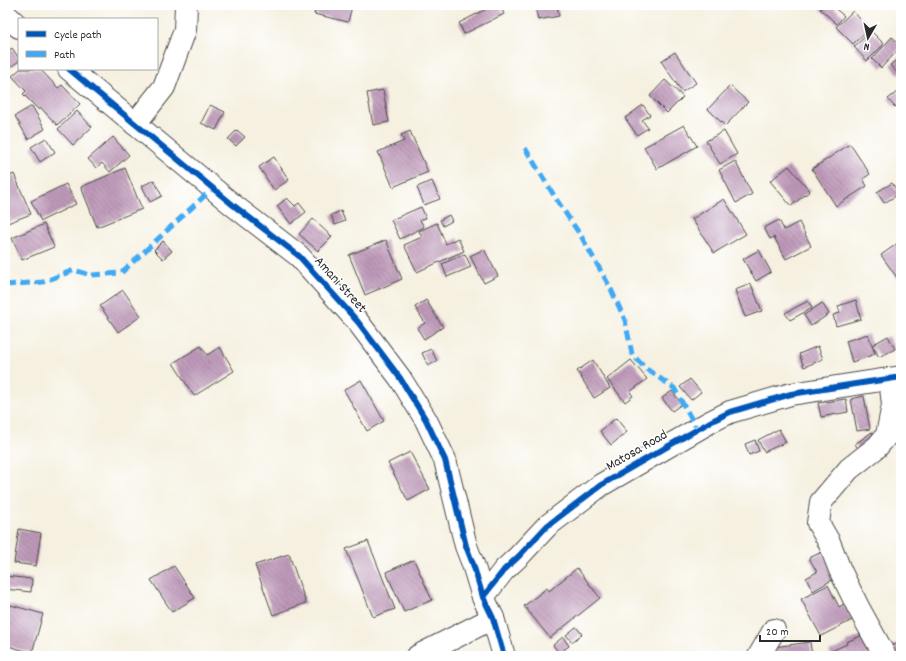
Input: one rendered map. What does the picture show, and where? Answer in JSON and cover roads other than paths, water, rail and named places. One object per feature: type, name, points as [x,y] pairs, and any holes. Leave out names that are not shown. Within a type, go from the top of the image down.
[{"type":"street","points":[[135,124],[164,86],[185,30],[186,5]]},
{"type":"street","points":[[5,14],[18,26]]},
{"type":"street","name":"Amani Street","points":[[70,70],[233,205],[299,256],[358,322],[400,378],[426,420],[445,460],[466,546],[483,596]]},
{"type":"street","points":[[885,656],[858,606],[840,570],[829,542],[818,523],[821,502],[849,469],[876,447],[887,435],[893,404],[895,378]]},
{"type":"street","name":"Matosa Road","points":[[483,596],[504,570],[547,526],[601,485],[710,422],[730,412],[791,394],[895,378]]},
{"type":"street","points":[[483,596],[493,618],[504,656]]},
{"type":"street","points":[[418,656],[493,618]]},
{"type":"street","points":[[759,656],[774,630]]}]
